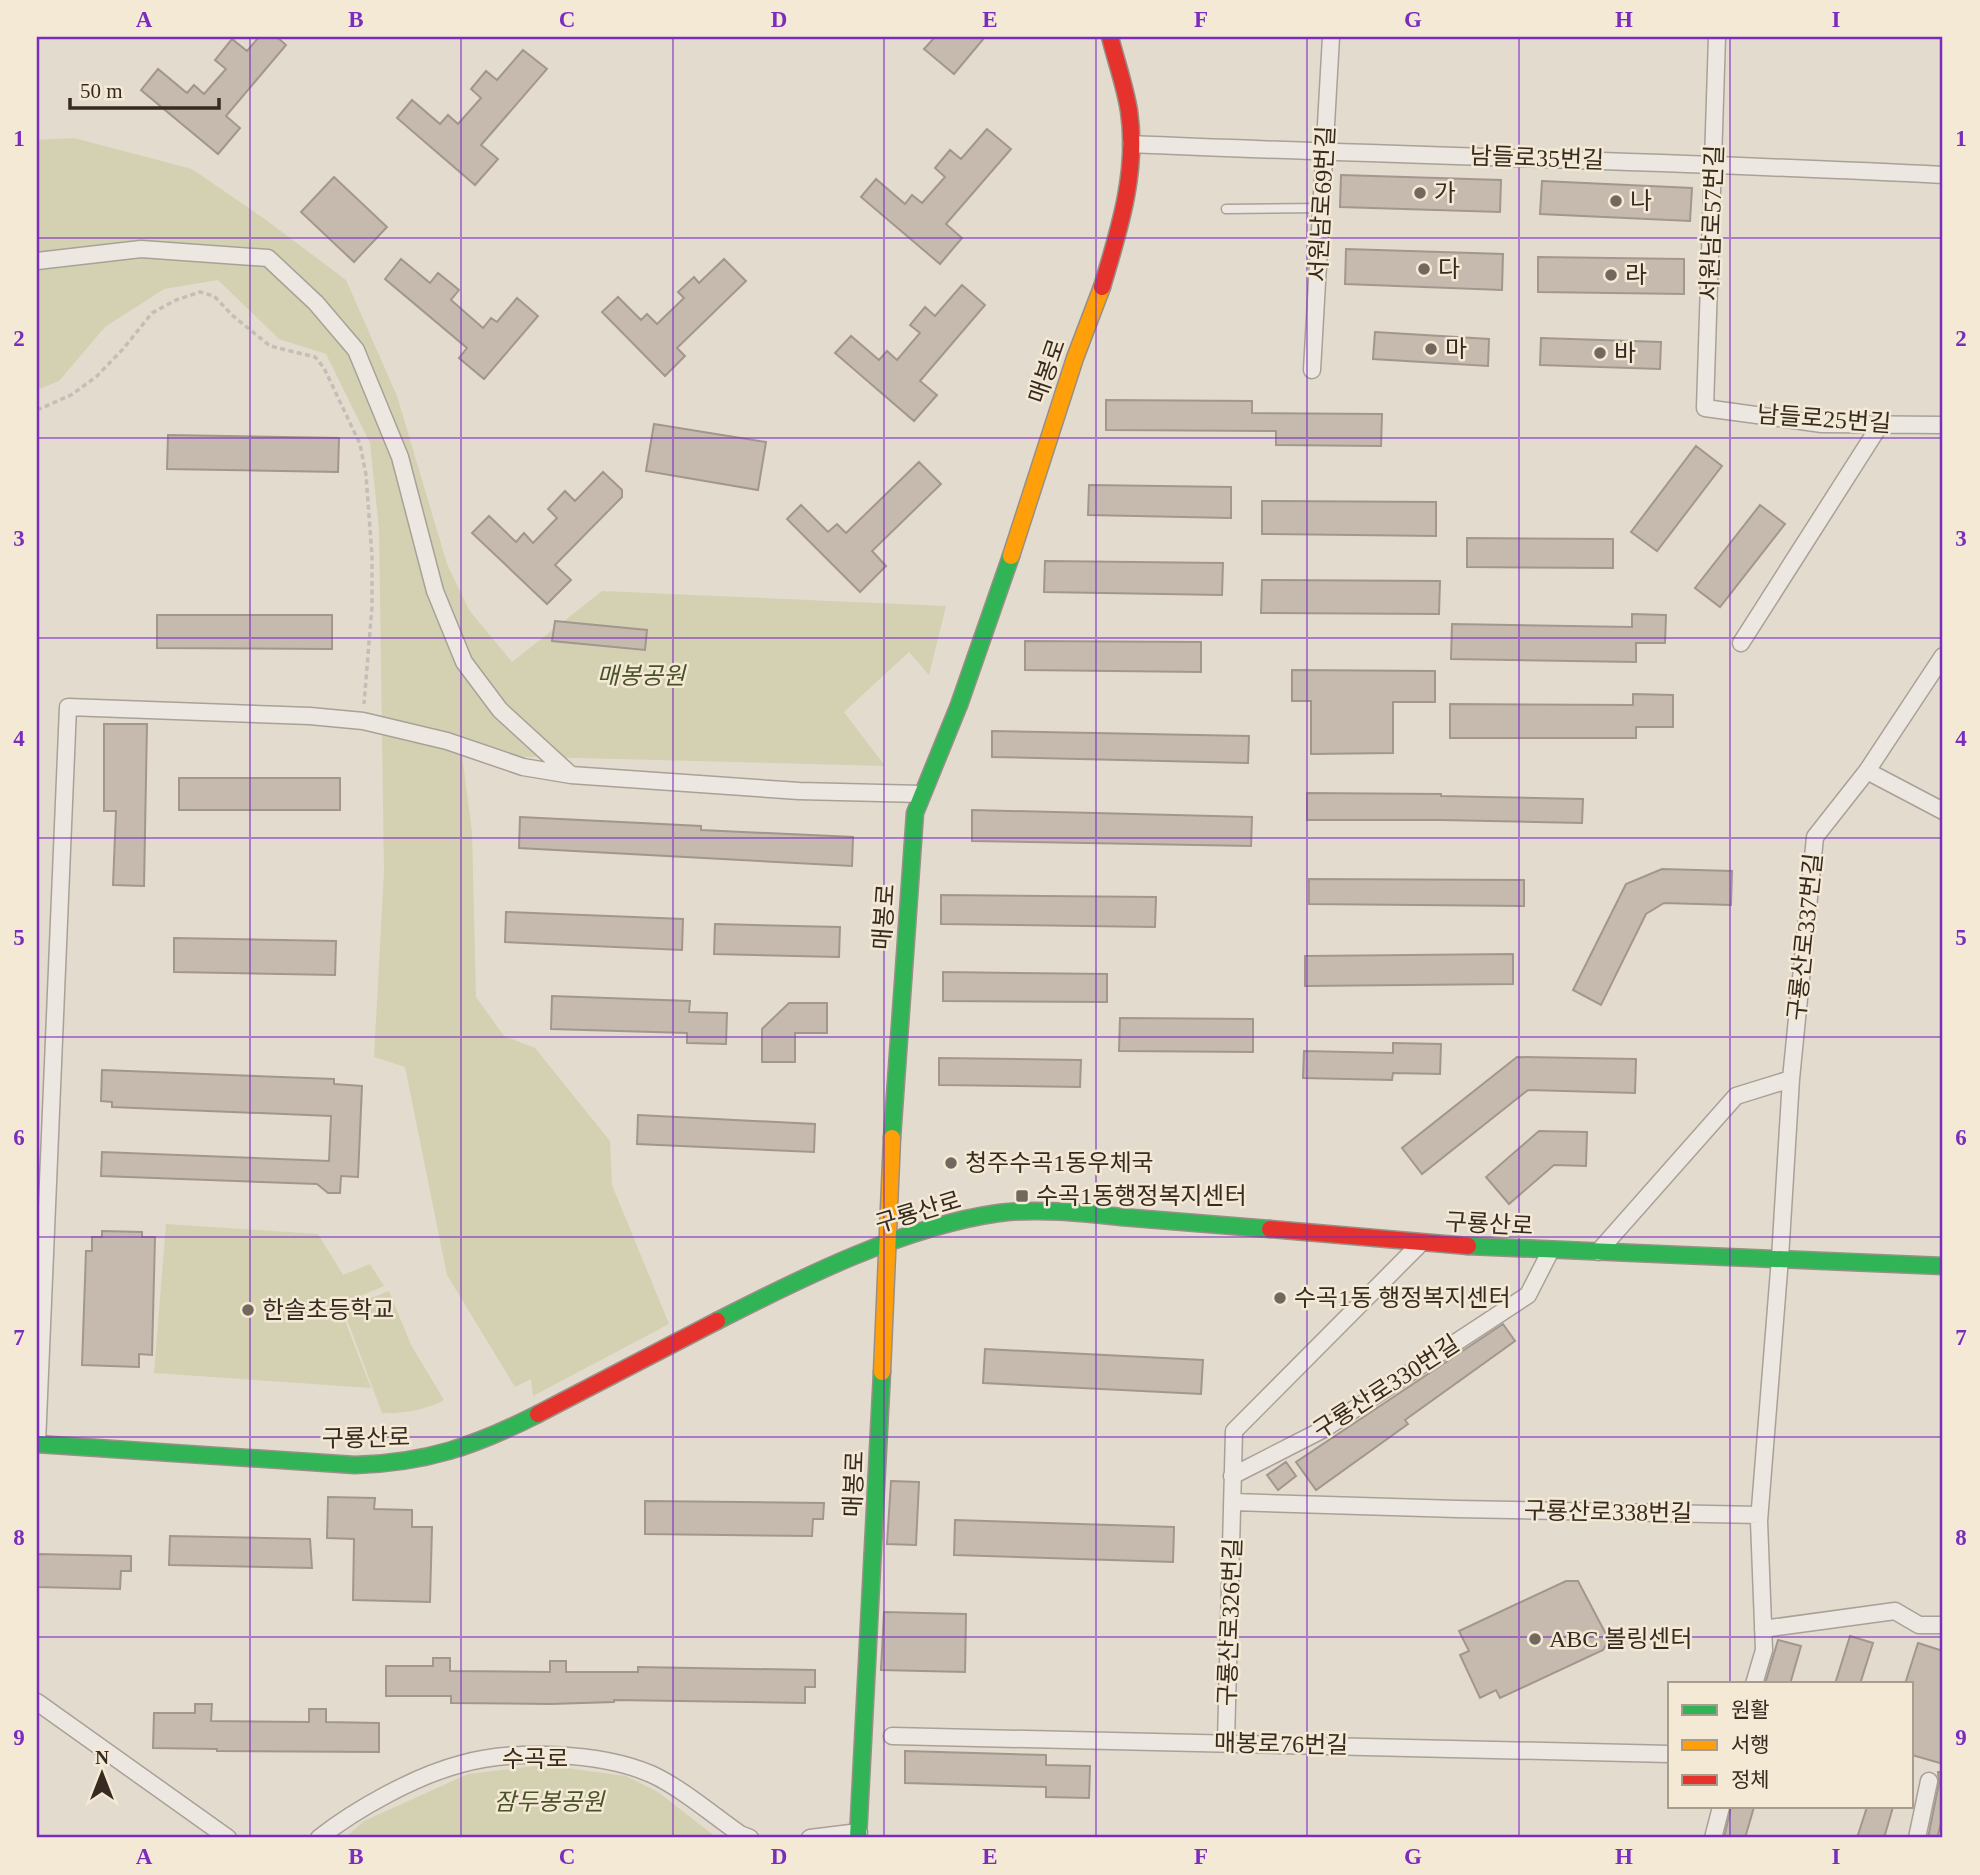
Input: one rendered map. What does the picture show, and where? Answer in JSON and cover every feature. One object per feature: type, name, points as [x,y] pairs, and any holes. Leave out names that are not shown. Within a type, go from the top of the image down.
[{"type":"street","name":"매봉로","points":[[858,1835],[891,1170],[915,813],[959,705],[1075,358],[1099,296],[1125,211],[1131,158],[1129,111],[1110,37]]},
{"type":"street","name":"서원남로69번길","points":[[1312,370],[1331,37]]},
{"type":"street","name":"서원남로57번길","points":[[1705,408],[1717,37]]},
{"type":"street","name":"남들로35번길","points":[[1131,144],[1325,153],[1715,163],[1943,175]]},
{"type":"street","points":[[37,261],[141,249],[268,258],[316,303],[356,350],[400,457],[435,591],[464,662],[500,710],[571,775]]},
{"type":"street","name":"남들로25번길","points":[[1705,408],[1822,424],[1943,425]]},
{"type":"street","points":[[1741,643],[1880,425]]},
{"type":"street","name":"구룡산로337번길","points":[[1780,1258],[1791,1079],[1815,837],[1867,771],[1943,656]]},
{"type":"street","name":"구룡산로","points":[[363,721],[310,716],[68,707],[37,1444],[355,1465],[394,1464],[424,1459],[470,1446],[526,1420],[764,1297],[844,1260],[923,1231],[967,1219],[1031,1211],[1421,1243],[1943,1266]]},
{"type":"street","points":[[363,721],[447,741],[523,767],[571,775],[799,791],[922,794]]},
{"type":"street","points":[[1867,771],[1943,811]]},
{"type":"street","points":[[1598,1252],[1736,1096],[1791,1079]]},
{"type":"street","name":"구룡산로326번길","points":[[1226,1742],[1234,1431],[1421,1243]]},
{"type":"street","name":"구룡산로330번길","points":[[1232,1476],[1324,1429],[1528,1295],[1551,1250]]},
{"type":"street","points":[[1755,1682],[1764,1650],[1759,1515],[1780,1258]]},
{"type":"street","name":"구룡산로326번길","points":[[1233,1502],[1457,1509]]},
{"type":"street","name":"구룡산로338번길","points":[[1457,1509],[1759,1515]]},
{"type":"street","points":[[1763,1629],[1895,1611],[1919,1625],[1943,1625]]},
{"type":"street","points":[[37,1702],[228,1838]]},
{"type":"street","name":"매봉로76번길","points":[[892,1736],[1668,1754]]},
{"type":"street","name":"수곡로","points":[[318,1838],[369,1804],[461,1764],[503,1757],[544,1756],[625,1765],[654,1775],[740,1834],[750,1838]]},
{"type":"street","points":[[1917,1838],[1929,1781]]},
{"type":"street","points":[[1713,1838],[1721,1808]]},
{"type":"street","points":[[810,1838],[858,1835]]},
{"type":"lane","points":[[1226,209],[1322,208]]},
{"type":"path","points":[[37,410],[71,395],[96,377],[152,313],[176,300],[200,292],[214,296],[232,315],[270,346],[315,357],[324,368],[360,444],[366,475],[372,556],[372,606],[363,721]]},
{"type":"green space","name":"매봉공원","points":[[74,138],[192,169],[346,280],[397,396],[447,564],[469,610],[512,662],[602,591],[946,606],[929,675],[909,652],[844,712],[885,766],[462,755],[472,832],[476,997],[504,1036],[535,1048],[610,1141],[612,1185],[669,1324],[533,1396],[531,1379],[515,1387],[447,1275],[405,1067],[374,1057],[384,871],[379,529],[370,443],[326,354],[279,339],[218,280],[164,289],[105,327],[59,381],[37,390],[37,140]]},
{"type":"green space","points":[[166,1224],[318,1234],[343,1275],[370,1264],[384,1286],[339,1305],[371,1388],[154,1373]]},
{"type":"green space","points":[[389,1291],[411,1345],[444,1400],[422,1409],[382,1413],[343,1309]]},
{"type":"green space","name":"잠두봉공원","points":[[544,1765],[626,1776],[658,1792],[717,1838],[345,1838],[364,1821],[468,1774]]},
{"type":"building","points":[[259,37],[277,37],[286,45],[226,116],[240,128],[218,154],[141,90],[158,69],[187,93],[194,85],[204,94],[226,69],[215,60],[232,39],[247,51]]},
{"type":"building","points":[[935,37],[985,37],[954,74],[924,49]]},
{"type":"building","points":[[523,50],[547,69],[481,145],[498,159],[475,185],[397,118],[412,100],[440,124],[448,115],[458,124],[481,98],[471,89],[486,71],[497,80]]},
{"type":"building","points":[[987,129],[1011,149],[946,224],[962,238],[940,264],[861,197],[876,179],[905,204],[912,195],[922,203],[945,177],[935,168],[950,150],[961,159]]},
{"type":"building","name":"가","points":[[1341,175],[1501,180],[1500,212],[1340,207]]},
{"type":"building","points":[[334,177],[387,227],[354,262],[301,212]]},
{"type":"building","name":"나","points":[[1542,181],[1692,188],[1690,221],[1540,214]]},
{"type":"building","name":"다","points":[[1346,249],[1503,254],[1502,290],[1345,284]]},
{"type":"building","name":"라","points":[[1538,257],[1684,259],[1684,294],[1538,292]]},
{"type":"building","points":[[401,259],[430,283],[438,273],[459,290],[451,300],[483,328],[491,318],[497,322],[517,298],[538,316],[484,379],[459,358],[467,348],[385,279]]},
{"type":"building","points":[[724,259],[746,281],[677,348],[685,356],[665,376],[602,312],[618,297],[641,320],[647,314],[657,324],[684,298],[678,292],[694,277],[699,283]]},
{"type":"building","points":[[962,285],[985,305],[920,381],[937,395],[914,421],[835,353],[851,336],[879,360],[887,351],[897,360],[920,333],[910,325],[925,307],[935,316]]},
{"type":"building","name":"마","points":[[1375,332],[1489,339],[1488,366],[1373,359]]},
{"type":"building","name":"바","points":[[1541,338],[1661,342],[1660,369],[1540,365]]},
{"type":"building","points":[[1106,400],[1252,401],[1252,413],[1382,414],[1381,446],[1276,445],[1276,431],[1106,430]]},
{"type":"building","points":[[654,424],[766,442],[758,490],[646,471]]},
{"type":"building","points":[[168,435],[339,438],[338,472],[167,469]]},
{"type":"building","points":[[1696,446],[1722,466],[1657,551],[1631,532]]},
{"type":"building","points":[[919,462],[941,484],[872,551],[886,566],[860,592],[787,519],[801,505],[828,532],[837,524],[846,533]]},
{"type":"building","points":[[603,472],[622,490],[622,497],[555,565],[571,580],[547,604],[472,533],[489,516],[516,542],[524,533],[533,543],[557,518],[548,509],[565,491],[575,501]]},
{"type":"building","points":[[1089,485],[1231,487],[1231,518],[1088,515]]},
{"type":"building","points":[[1262,501],[1436,502],[1436,536],[1262,534]]},
{"type":"building","points":[[1760,505],[1785,524],[1720,607],[1695,588]]},
{"type":"building","points":[[1467,538],[1613,539],[1613,568],[1467,567]]},
{"type":"building","points":[[1045,561],[1223,563],[1222,595],[1044,592]]},
{"type":"building","points":[[1262,580],[1440,581],[1439,614],[1261,613]]},
{"type":"building","points":[[1632,614],[1666,615],[1665,643],[1636,643],[1636,662],[1451,659],[1452,624],[1632,627]]},
{"type":"building","points":[[157,615],[332,615],[332,649],[157,648]]},
{"type":"building","points":[[555,621],[647,630],[645,650],[552,641]]},
{"type":"building","points":[[1025,641],[1201,642],[1201,672],[1025,670]]},
{"type":"building","points":[[1292,670],[1435,671],[1435,702],[1393,702],[1393,753],[1311,754],[1311,701],[1292,701]]},
{"type":"building","points":[[1633,694],[1673,695],[1673,727],[1636,727],[1636,738],[1450,738],[1450,704],[1633,705]]},
{"type":"building","points":[[104,724],[147,724],[144,886],[113,885],[116,811],[104,811]]},
{"type":"building","points":[[992,731],[1249,736],[1248,763],[992,757]]},
{"type":"building","points":[[179,778],[340,778],[340,810],[179,810]]},
{"type":"building","points":[[1307,793],[1583,799],[1582,823],[1307,820]]},
{"type":"building","points":[[972,810],[1252,817],[1251,846],[972,841]]},
{"type":"building","points":[[520,817],[701,826],[701,830],[853,837],[852,866],[519,848]]},
{"type":"building","points":[[1662,869],[1732,871],[1731,905],[1664,903],[1646,914],[1601,1005],[1573,990],[1626,884]]},
{"type":"building","points":[[1309,879],[1524,880],[1524,906],[1309,904]]},
{"type":"building","points":[[941,895],[1156,897],[1155,927],[941,924]]},
{"type":"building","points":[[506,912],[683,919],[682,950],[505,942]]},
{"type":"building","points":[[715,924],[840,927],[839,957],[714,954]]},
{"type":"building","points":[[174,938],[336,941],[335,975],[174,972]]},
{"type":"building","points":[[1513,954],[1513,984],[1305,986],[1305,956]]},
{"type":"building","points":[[943,972],[1107,974],[1107,1002],[943,1001]]},
{"type":"building","points":[[552,996],[690,1001],[689,1012],[727,1013],[726,1044],[687,1043],[687,1033],[551,1029]]},
{"type":"building","points":[[789,1003],[827,1003],[827,1033],[795,1033],[795,1062],[762,1062],[762,1029]]},
{"type":"building","points":[[1120,1018],[1253,1019],[1253,1052],[1119,1051]]},
{"type":"building","points":[[1393,1043],[1441,1044],[1440,1074],[1393,1073],[1392,1080],[1303,1078],[1304,1051],[1393,1053]]},
{"type":"building","points":[[1517,1057],[1636,1059],[1635,1093],[1528,1090],[1422,1174],[1402,1148]]},
{"type":"building","points":[[939,1058],[1081,1060],[1080,1087],[939,1085]]},
{"type":"building","points":[[102,1070],[334,1079],[334,1084],[362,1086],[358,1177],[341,1176],[340,1193],[328,1193],[317,1184],[101,1176],[102,1152],[329,1161],[331,1116],[112,1107],[112,1102],[101,1101]]},
{"type":"building","points":[[638,1115],[815,1124],[814,1152],[637,1144]]},
{"type":"building","points":[[1539,1131],[1587,1132],[1586,1166],[1554,1165],[1509,1204],[1486,1177]]},
{"type":"building","points":[[102,1231],[142,1232],[142,1237],[155,1237],[152,1355],[139,1354],[139,1367],[82,1365],[86,1251],[92,1251],[92,1237],[102,1237]]},
{"type":"building","points":[[1503,1324],[1515,1341],[1405,1420],[1408,1424],[1316,1490],[1296,1462]]},
{"type":"building","points":[[985,1349],[1203,1360],[1201,1394],[983,1383]]},
{"type":"building","points":[[1286,1462],[1296,1476],[1278,1490],[1267,1475]]},
{"type":"building","points":[[891,1481],[919,1482],[916,1545],[887,1544]]},
{"type":"building","points":[[328,1497],[375,1498],[374,1509],[412,1510],[412,1527],[432,1527],[430,1602],[353,1600],[354,1539],[327,1538]]},
{"type":"building","points":[[645,1501],[824,1503],[823,1519],[813,1519],[812,1536],[645,1534]]},
{"type":"building","points":[[955,1520],[1174,1527],[1173,1562],[954,1555]]},
{"type":"building","points":[[170,1536],[310,1539],[312,1568],[169,1565]]},
{"type":"building","points":[[37,1554],[131,1556],[131,1571],[121,1571],[120,1589],[37,1587]]},
{"type":"building","name":"ABC 볼링센터","points":[[1566,1581],[1578,1581],[1607,1636],[1603,1650],[1500,1698],[1496,1690],[1480,1698],[1460,1655],[1469,1651],[1459,1631]]},
{"type":"building","points":[[884,1612],[966,1614],[965,1672],[881,1670]]},
{"type":"building","points":[[1850,1636],[1873,1643],[1861,1682],[1836,1682]]},
{"type":"building","points":[[1778,1640],[1801,1646],[1791,1682],[1766,1682]]},
{"type":"building","points":[[1918,1643],[1943,1651],[1943,1764],[1913,1755],[1913,1682],[1906,1682]]},
{"type":"building","points":[[433,1658],[450,1658],[450,1671],[550,1672],[550,1661],[566,1661],[566,1672],[638,1672],[638,1667],[815,1670],[815,1687],[805,1687],[805,1703],[614,1700],[550,1704],[451,1703],[451,1696],[386,1696],[386,1666],[433,1666]]},
{"type":"building","points":[[195,1704],[212,1704],[211,1721],[309,1722],[309,1709],[326,1709],[326,1722],[379,1723],[379,1752],[153,1748],[154,1713],[195,1713]]},
{"type":"building","points":[[905,1751],[1046,1755],[1046,1765],[1090,1766],[1089,1798],[1046,1797],[1046,1787],[905,1783]]},
{"type":"building","points":[[1938,1772],[1943,1772],[1943,1816],[1937,1838],[1928,1838],[1939,1783]]},
{"type":"building","points":[[1731,1808],[1754,1808],[1745,1838],[1724,1838]]},
{"type":"building","points":[[1867,1808],[1893,1808],[1884,1838],[1857,1838]]},
{"type":"traffic: fast","points":[[892,1138],[915,813],[959,705],[1011,556]]},
{"type":"traffic: fast","points":[[717,1321],[854,1256],[927,1229],[999,1213],[1060,1212],[1270,1229]]},
{"type":"traffic: fast","points":[[1468,1246],[1943,1266]]},
{"type":"traffic: fast","points":[[858,1838],[882,1372]]},
{"type":"traffic: fast","points":[[37,1444],[355,1465],[381,1464],[450,1451],[538,1414]]},
{"type":"traffic: slow","points":[[1011,556],[1075,358],[1102,287]]},
{"type":"traffic: slow","points":[[882,1372],[892,1138]]},
{"type":"traffic: jam","points":[[1102,287],[1125,200],[1131,156],[1129,111],[1110,37]]},
{"type":"traffic: jam","points":[[1270,1229],[1468,1246]]},
{"type":"traffic: jam","points":[[538,1414],[717,1321]]},
{"type":"place","name":"가","points":[[1420,193]]},
{"type":"place","name":"나","points":[[1616,201]]},
{"type":"place","name":"다","points":[[1424,269]]},
{"type":"place","name":"라","points":[[1611,275]]},
{"type":"place","name":"마","points":[[1431,349]]},
{"type":"place","name":"바","points":[[1600,353]]},
{"type":"place","name":"청주수곡1동우체국","points":[[951,1163]]},
{"type":"place","name":"수곡1동행정복지센터","points":[[1022,1196]]},
{"type":"place","name":"수곡1동 행정복지센터","points":[[1280,1298]]},
{"type":"place","name":"한솔초등학교","points":[[248,1310]]},
{"type":"place","name":"ABC 볼링센터","points":[[1535,1639]]}]
